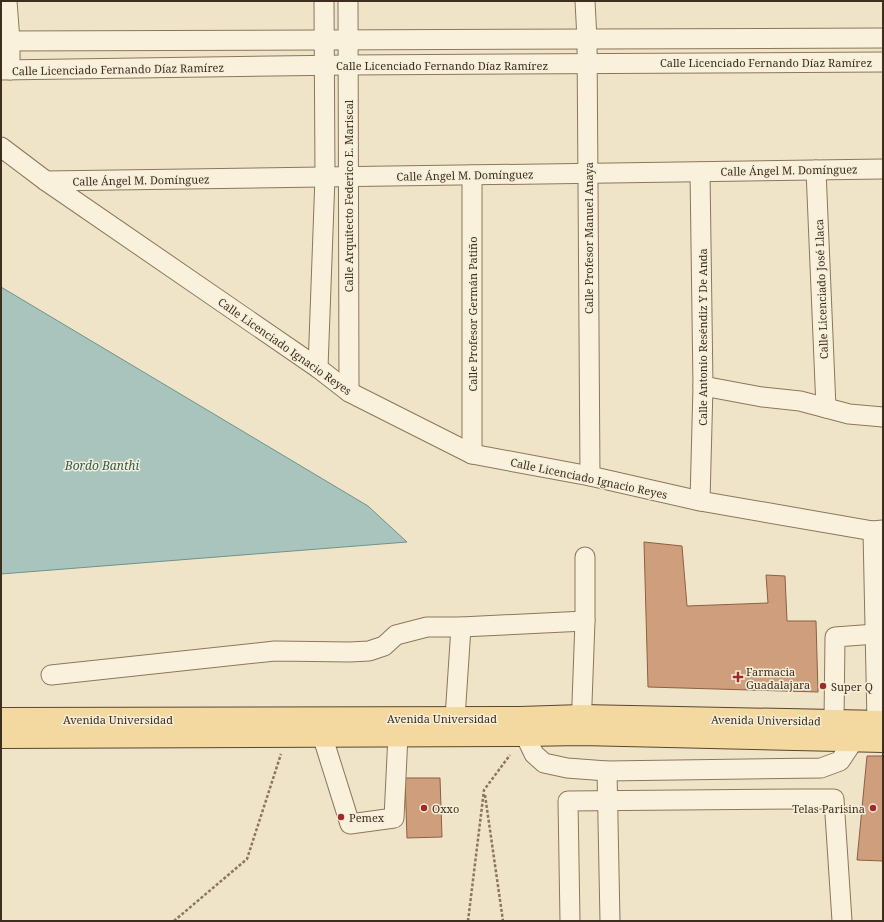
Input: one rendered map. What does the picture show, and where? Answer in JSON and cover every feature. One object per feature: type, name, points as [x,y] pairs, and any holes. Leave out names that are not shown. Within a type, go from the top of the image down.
[{"type":"main road","name":"Avenida Universidad","points":[[1,719],[520,718],[581,725],[854,740],[881,728]]},
{"type":"main road","name":"Avenida Universidad","points":[[1,737],[525,735],[581,725],[834,721],[881,728]]},
{"type":"street","points":[[6,70],[5,41],[7,1]]},
{"type":"street","name":"Calle Arquitecto Federico E. Mariscal","points":[[318,368],[325,177],[324,1]]},
{"type":"street","name":"Calle Arquitecto Federico E. Mariscal","points":[[348,1],[349,392]]},
{"type":"street","name":"Calle Profesor Manuel Anaya","points":[[585,1],[587,39],[590,476]]},
{"type":"street","points":[[5,41],[883,38]]},
{"type":"street","name":"Calle Licenciado Fernando Díaz Ramírez","points":[[6,70],[883,62]]},
{"type":"street","name":"Calle Licenciado Ignacio Reyes","points":[[1,147],[46,181],[318,368],[349,392],[472,454],[590,476],[700,501],[878,530]]},
{"type":"street","name":"Calle Ángel M. Domínguez","points":[[46,181],[883,169]]},
{"type":"street","name":"Calle Licenciado José Llaca","points":[[816,170],[826,408]]},
{"type":"street","name":"Calle Antonio Reséndiz Y De Anda","points":[[700,172],[703,386],[700,501]]},
{"type":"street","name":"Calle Profesor Germán Patiño","points":[[472,175],[472,454]]},
{"type":"street","points":[[703,386],[762,397],[800,401],[849,414],[883,417]]},
{"type":"street","points":[[878,530],[876,634],[881,728]]},
{"type":"street","points":[[581,725],[585,622],[585,558]]},
{"type":"street","points":[[52,675],[275,651],[369,651],[384,646],[396,635],[427,627],[585,622]]},
{"type":"street","points":[[456,718],[461,627]]},
{"type":"street","points":[[834,721],[835,637],[876,634]]},
{"type":"street","points":[[322,735],[350,824],[394,818],[398,735]]},
{"type":"street","points":[[525,735],[534,754],[544,763],[567,768],[607,771],[821,768],[840,761],[854,740]]},
{"type":"street","points":[[607,771],[610,921]]},
{"type":"street","points":[[570,921],[568,800],[834,799],[842,921]]},
{"type":"path","points":[[174,921],[247,859],[287,735]]},
{"type":"path","points":[[468,921],[484,790],[525,735]]},
{"type":"path","points":[[484,790],[503,921]]},
{"type":"water","name":"Bordo Banthi","points":[[1,287],[368,506],[407,542],[1,574]]},
{"type":"building","points":[[644,542],[682,546],[687,606],[768,603],[766,575],[785,576],[787,621],[816,621],[818,692],[648,687]]},
{"type":"building","name":"Telas Parisina","points":[[867,756],[883,756],[883,861],[857,860]]},
{"type":"building","name":"Oxxo","points":[[405,778],[440,778],[442,837],[407,838]]},
{"type":"place","name":"Farmacia Guadalajara","points":[[738,677]]},
{"type":"place","name":"Super Q","points":[[823,686]]},
{"type":"place","name":"Oxxo","points":[[424,808]]},
{"type":"place","name":"Telas Parisina","points":[[873,808]]},
{"type":"place","name":"Pemex","points":[[341,817]]}]
